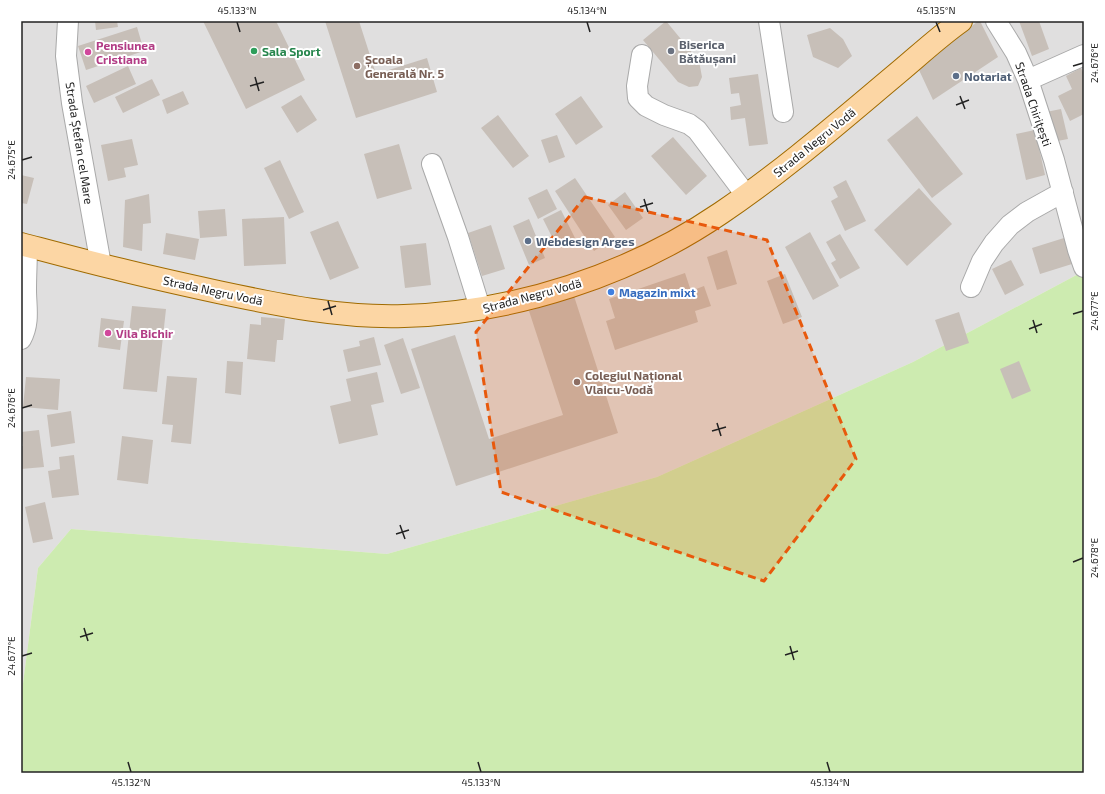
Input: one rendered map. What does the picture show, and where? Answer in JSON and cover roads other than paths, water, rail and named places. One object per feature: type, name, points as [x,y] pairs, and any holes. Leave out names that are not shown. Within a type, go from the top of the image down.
[{"type":"main road","name":"Strada Negru Vodă","points":[[24,245],[101,265],[267,302],[334,313],[368,316],[439,314],[520,300],[570,287],[607,273],[643,258],[685,236],[721,213],[791,162],[961,21]]},
{"type":"street","name":"Strada Ștefan cel Mare","points":[[68,21],[66,56],[72,103],[101,265]]},
{"type":"street","points":[[769,21],[783,112]]},
{"type":"street","name":"Strada Chirițești","points":[[996,21],[1016,52],[1028,80],[1054,160],[1084,267]]},
{"type":"street","points":[[642,55],[636,86],[638,98],[646,106],[664,115],[689,124],[697,130],[746,195]]},
{"type":"street","points":[[1028,80],[1084,55]]},
{"type":"street","points":[[432,164],[458,237],[480,308]]},
{"type":"street","points":[[971,287],[982,261],[994,243],[1010,225],[1027,212],[1062,192]]},
{"type":"street","name":"Strada Negru Vodă","points":[[21,339],[27,320],[24,245]]},
{"type":"place","name":"Sala Sport","points":[[254,51]]},
{"type":"place","name":"Biserica Bătăușani","points":[[671,51]]},
{"type":"place","name":"Pensiunea Cristiana","points":[[88,52]]},
{"type":"place","name":"Școala Generală Nr. 5","points":[[357,66]]},
{"type":"place","name":"Notariat","points":[[956,76]]},
{"type":"place","name":"Webdesign Arges","points":[[528,241]]},
{"type":"place","name":"Magazin mixt","points":[[611,292]]},
{"type":"place","name":"Vila Bichir","points":[[108,333]]},
{"type":"place","name":"Colegiul Național Vlaicu-Vodă","points":[[577,382]]}]
